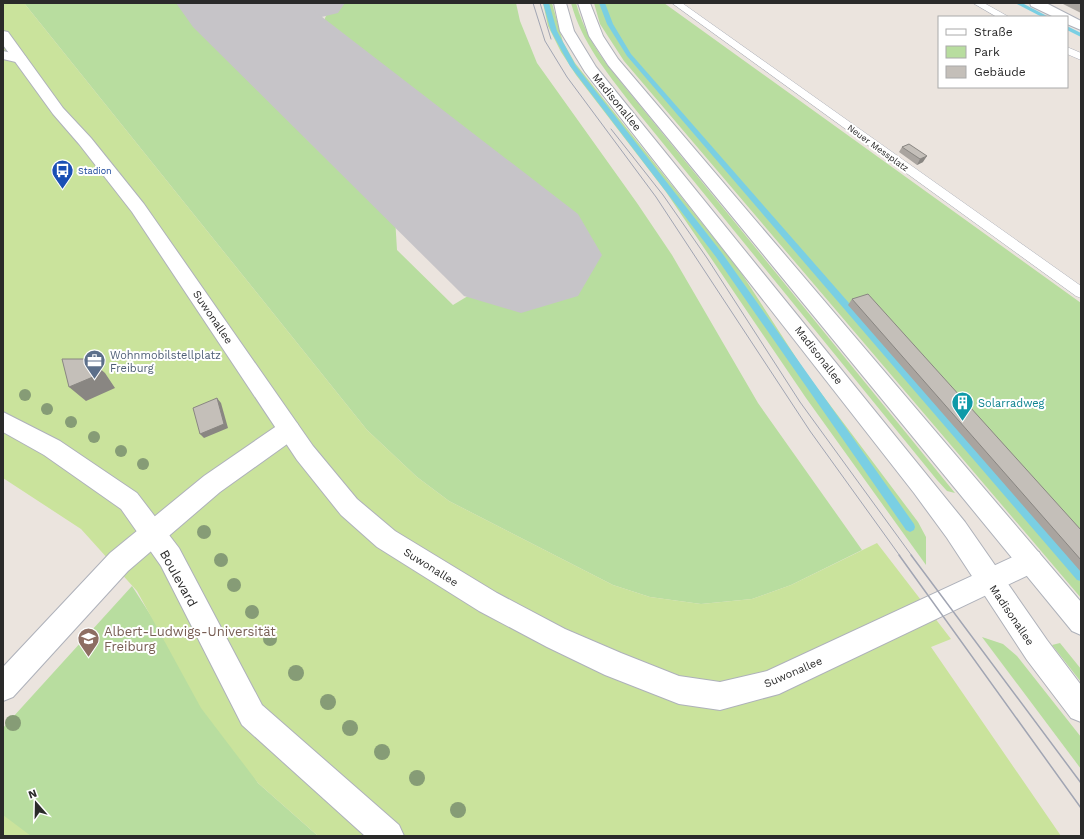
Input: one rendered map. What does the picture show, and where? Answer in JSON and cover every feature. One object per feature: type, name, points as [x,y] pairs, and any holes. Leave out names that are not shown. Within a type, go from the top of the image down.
[{"type":"street","name":"Madisonallee","points":[[560,3],[567,31],[590,69],[918,480],[956,530],[1036,650],[1081,708]]},
{"type":"street","name":"Madisonallee","points":[[584,3],[596,36],[614,62],[1081,622]]},
{"type":"street","points":[[1036,3],[1062,16]]},
{"type":"street","points":[[1068,20],[1081,26]]},
{"type":"street","name":"Suwonallee","points":[[3,35],[58,111],[85,141],[138,208],[305,453],[349,507],[386,539],[488,602],[550,635],[615,665],[679,690],[720,696],[769,684],[1030,561]]},
{"type":"street","points":[[3,55],[20,59]]},
{"type":"street","name":"Boulevard","points":[[3,421],[52,448],[129,501],[153,532],[170,558],[252,715],[388,836]]},
{"type":"street","points":[[3,687],[119,562],[212,484],[289,430]]},
{"type":"lane","name":"Neuer Messplatz","points":[[676,3],[1081,293]]},
{"type":"lane","points":[[977,3],[1002,16]]},
{"type":"lane","points":[[1068,51],[1081,58]]},
{"type":"green space","points":[[3,3],[24,3],[367,430],[417,477],[449,501],[613,585],[650,597],[701,604],[752,599],[791,585],[877,543],[951,639],[931,647],[1061,836],[318,836],[258,783],[201,708],[137,591],[81,529],[3,478]]},
{"type":"green space","points":[[24,3],[184,3],[394,201],[397,250],[453,305],[570,234],[325,36],[324,24],[328,13],[341,3],[516,3],[520,21],[537,63],[637,203],[672,255],[758,403],[862,550],[791,585],[752,599],[701,604],[650,597],[613,585],[449,501],[417,477],[367,430]]},
{"type":"green space","points":[[543,3],[552,3],[563,42],[575,63],[740,271],[806,373],[918,522],[926,537],[926,565],[806,398],[666,192],[576,75],[561,52],[548,26]]},
{"type":"green space","points":[[571,3],[576,3],[590,38],[611,70],[955,493],[947,491],[937,480],[631,104],[588,44]]},
{"type":"green space","points":[[594,3],[664,3],[1081,303],[1081,598],[624,61],[600,24]]},
{"type":"green space","name":"Albert-Ludwigs-Universität Freiburg","points":[[132,586],[258,783],[318,836],[3,836],[3,728]]},
{"type":"green space","points":[[982,637],[1003,644],[1017,656],[1081,737],[1081,769]]},
{"type":"green space","points":[[1060,643],[1081,669],[1081,682],[1052,645]]},
{"type":"green space","points":[[3,815],[31,836],[3,836]]},
{"type":"building","points":[[909,144],[927,156],[920,159],[902,147]]},
{"type":"building","points":[[868,294],[1081,530],[1081,560],[852,299]]},
{"type":"building","points":[[62,359],[89,359],[100,374],[69,387]]},
{"type":"building","points":[[217,398],[224,424],[200,434],[193,408]]},
{"type":"waterway","points":[[546,3],[550,22],[558,40],[573,66],[719,255],[910,527]]},
{"type":"waterway","points":[[602,3],[610,24],[629,55],[1081,576]]},
{"type":"waterway","points":[[1018,3],[1044,16]]},
{"type":"waterway","points":[[1068,28],[1081,35]]},
{"type":"taxiway","points":[[239,8],[249,11],[280,12],[322,3]]},
{"type":"runway","points":[[233,3],[521,255]]},
{"type":"tram line","points":[[533,3],[545,41],[567,77],[656,197],[810,431],[900,556]]},
{"type":"tram line","points":[[540,3],[551,39]]},
{"type":"tram line","points":[[611,129],[663,195],[707,258],[800,402],[912,556]]},
{"type":"tram line","points":[[899,555],[1081,808]]},
{"type":"tram line","points":[[911,555],[1081,783]]},
{"type":"place","name":"Stadion","points":[[63,190]]},
{"type":"place","name":"Wohnmobilstellplatz Freiburg","points":[[95,380]]},
{"type":"place","name":"Solarradweg","points":[[963,422]]},
{"type":"place","name":"Albert-Ludwigs-Universität Freiburg","points":[[88,658]]}]
